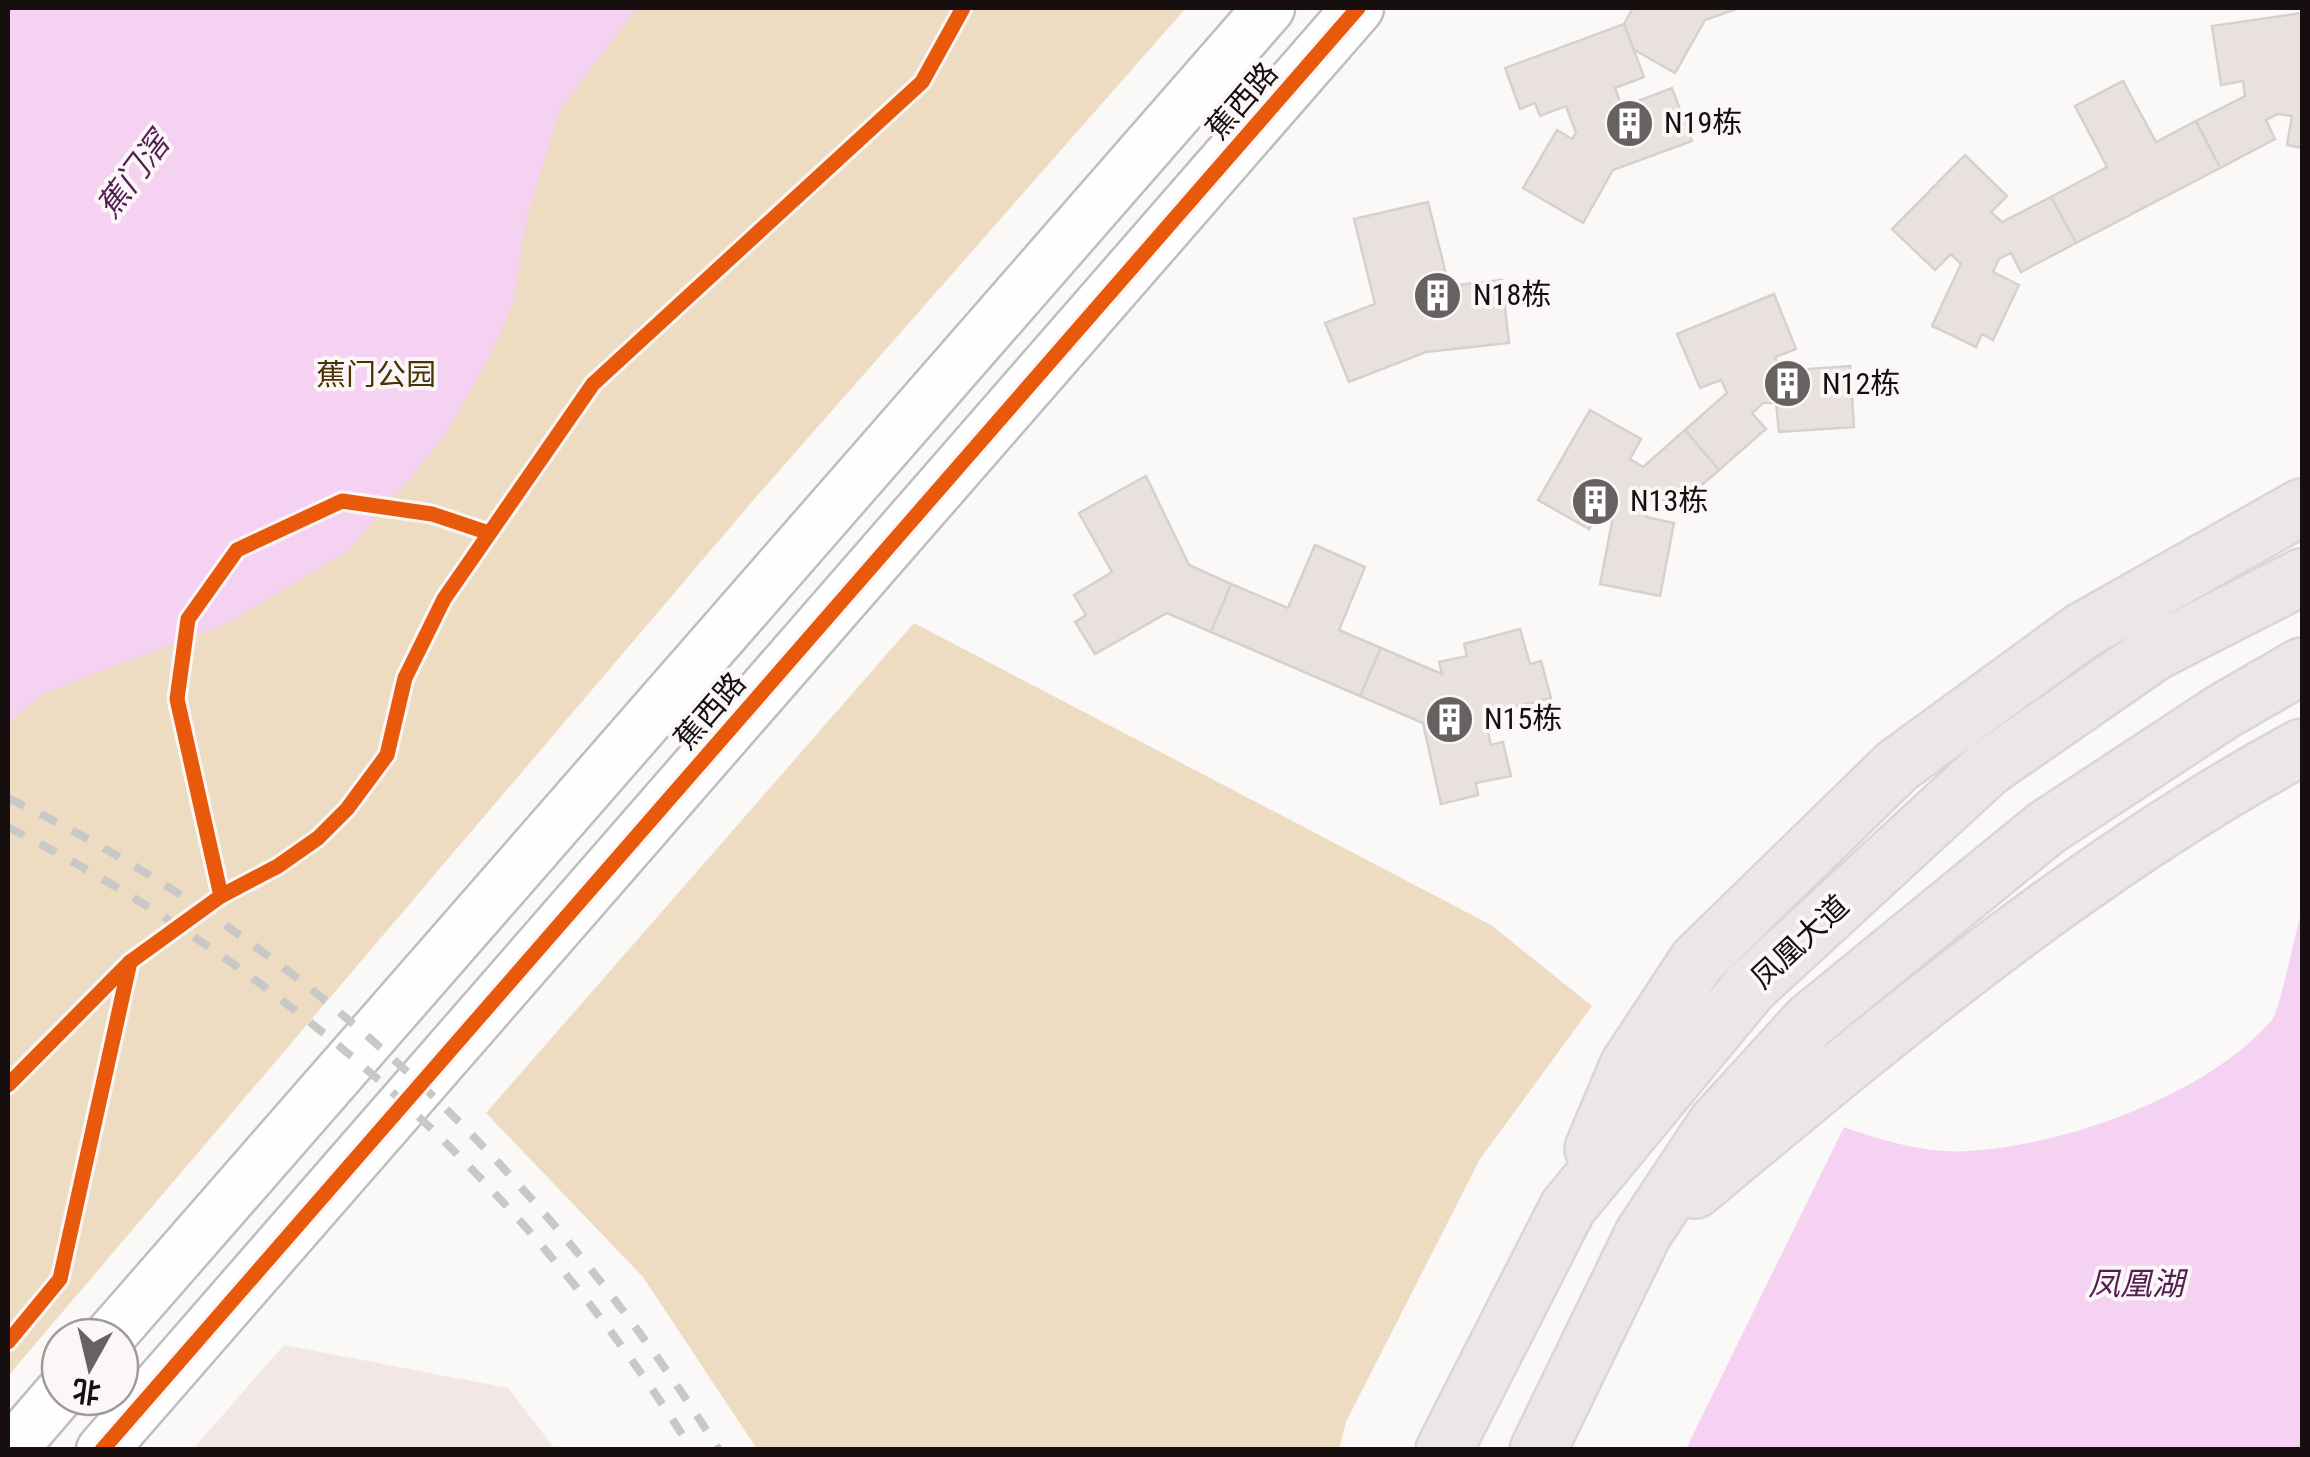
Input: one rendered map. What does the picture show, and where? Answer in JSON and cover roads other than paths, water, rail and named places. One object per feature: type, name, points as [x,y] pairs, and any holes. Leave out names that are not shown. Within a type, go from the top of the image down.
[{"type":"main road","points":[[1568,1207],[1628,1066],[1697,961],[1897,766],[2082,631],[2302,507]]},
{"type":"main road","name":"凤凰大道","points":[[1444,1450],[1568,1207],[1750,987],[1988,768],[2155,652],[2302,576]]},
{"type":"main road","points":[[1538,1450],[1643,1234],[1716,1124],[1810,1021],[2046,828],[2224,711],[2302,666]]},
{"type":"main road","points":[[1643,1234],[1782,1118],[2035,920],[2235,783],[2302,746]]},
{"type":"street","name":"蕉西路","points":[[126,1317],[1269,8]]},
{"type":"street","name":"蕉西路","points":[[102,1450],[1358,8]]},
{"type":"street","points":[[10,1450],[40,1416]]},
{"type":"water","name":"蕉门滘","points":[[8,8],[637,8],[560,110],[526,221],[513,303],[491,354],[444,437],[348,551],[226,624],[46,692],[8,723]]},
{"type":"water","name":"凤凰湖","points":[[2302,912],[2302,1449],[1686,1449],[1844,1127],[1890,1142],[1970,1151],[2049,1139],[2091,1127],[2173,1093],[2244,1048],[2271,1021]]},
{"type":"railway","points":[[8,798],[116,855],[219,920],[317,994],[409,1074],[496,1160],[577,1252],[651,1349],[719,1450]]},
{"type":"railway","points":[[8,827],[110,884],[209,947],[303,1016],[392,1092],[476,1173],[554,1260],[626,1353],[692,1450]]},
{"type":"place","name":"N19栋","points":[[1629,123]]},
{"type":"place","name":"N18栋","points":[[1438,295]]},
{"type":"place","name":"N12栋","points":[[1787,384]]},
{"type":"place","name":"N13栋","points":[[1595,501]]},
{"type":"place","name":"N15栋","points":[[1449,719]]},
{"type":"park label","name":"蕉门公园","points":[[376,375]]}]
